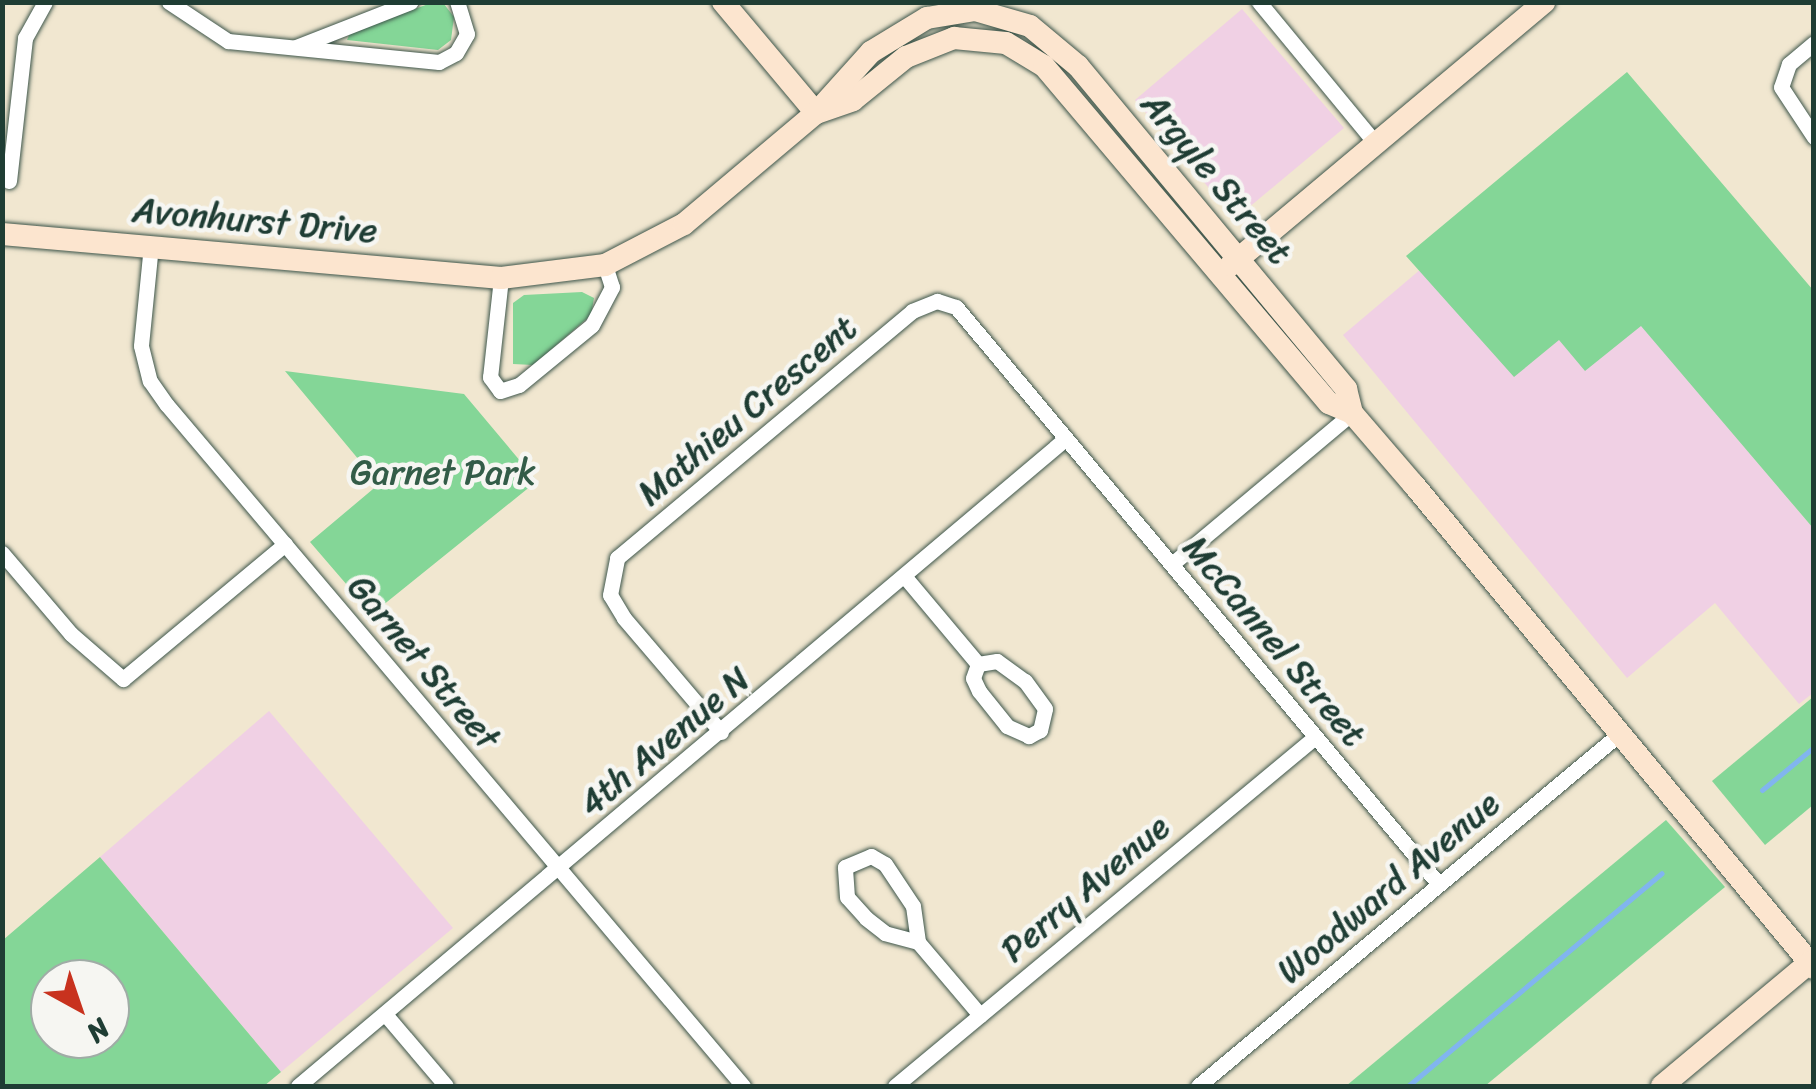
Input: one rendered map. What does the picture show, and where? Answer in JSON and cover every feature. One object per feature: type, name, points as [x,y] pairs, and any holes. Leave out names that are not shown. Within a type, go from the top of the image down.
[{"type":"street","points":[[9,181],[25,38],[45,2]]},
{"type":"street","points":[[169,2],[228,41],[440,62],[456,53],[467,34],[457,2]]},
{"type":"street","points":[[292,49],[411,2]]},
{"type":"street","points":[[723,2],[816,112]]},
{"type":"street","points":[[1260,2],[1376,144]]},
{"type":"street","points":[[1221,274],[1544,2]]},
{"type":"street","name":"Avonhurst Drive","points":[[2,234],[501,278],[605,265],[684,224],[816,112],[842,77],[911,26],[974,10],[1000,16]]},
{"type":"street","name":"Argyle Street","points":[[1000,16],[1053,40],[1240,258],[1346,389],[1352,413]]},
{"type":"street","name":"Avonhurst Drive","points":[[816,112],[853,100],[930,44],[982,38]]},
{"type":"street","name":"Argyle Street","points":[[982,38],[1006,42],[1044,66],[1330,402],[1352,413],[1811,965]]},
{"type":"street","points":[[1814,43],[1789,64],[1781,87],[1814,137]]},
{"type":"street","name":"Garnet Street","points":[[150,245],[140,346],[150,381],[743,1086]]},
{"type":"street","points":[[501,278],[490,377],[500,390],[519,385],[592,325],[612,287],[605,265]]},
{"type":"street","name":"Mathieu Crescent","points":[[721,732],[624,618],[610,595],[617,558],[912,311],[938,300],[956,307],[1066,439]]},
{"type":"street","points":[[1172,564],[1352,413]]},
{"type":"street","name":"McCannel Street","points":[[1066,439],[1438,882]]},
{"type":"street","name":"4th Avenue N","points":[[298,1086],[1066,439]]},
{"type":"street","points":[[2,553],[70,634],[123,680],[285,544]]},
{"type":"street","points":[[906,577],[978,664]]},
{"type":"street","points":[[997,662],[1024,682],[1045,710],[1040,730],[1018,734],[994,712],[973,678],[978,664],[997,662]]},
{"type":"street","name":"Woodward Avenue","points":[[1198,1086],[1618,735]]},
{"type":"street","name":"Perry Avenue","points":[[895,1086],[1314,737]]},
{"type":"street","points":[[918,942],[885,933],[846,898],[845,867],[871,856],[884,864],[913,906],[918,942],[980,1015]]},
{"type":"street","points":[[1662,1086],[1811,965]]},
{"type":"street","points":[[385,1014],[446,1086]]},
{"type":"shaded area","points":[[1242,9],[1344,128],[1235,219],[1135,100]]},
{"type":"shaded area","points":[[1467,230],[1585,370],[1641,325],[1813,528],[1813,693],[1799,704],[1715,603],[1627,678],[1343,335]]},
{"type":"shaded area","points":[[269,711],[453,928],[281,1072],[100,857]]},
{"type":"green space","points":[[431,3],[444,4],[454,17],[451,40],[438,50],[347,40],[350,33]]},
{"type":"green space","points":[[1627,72],[1813,290],[1813,528],[1641,326],[1585,371],[1559,340],[1514,377],[1406,256]]},
{"type":"green space","points":[[582,292],[594,298],[591,315],[533,365],[513,364],[513,303],[524,295]]},
{"type":"green space","name":"Garnet Park","points":[[285,371],[464,394],[537,481],[372,614],[310,542],[379,484]]},
{"type":"green space","points":[[1813,697],[1813,805],[1765,845],[1712,781]]},
{"type":"green space","points":[[1666,820],[1725,887],[1485,1086],[1346,1086]]},
{"type":"green space","points":[[100,857],[281,1072],[264,1086],[3,1086],[3,940]]},
{"type":"waterway","points":[[1762,790],[1814,747]]},
{"type":"waterway","points":[[1408,1086],[1662,873]]}]
